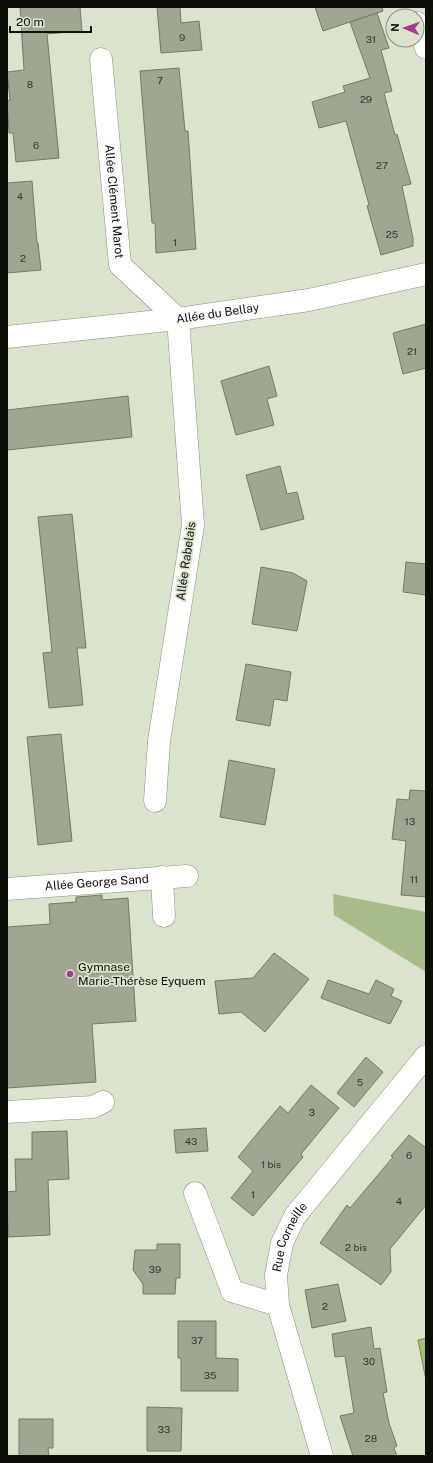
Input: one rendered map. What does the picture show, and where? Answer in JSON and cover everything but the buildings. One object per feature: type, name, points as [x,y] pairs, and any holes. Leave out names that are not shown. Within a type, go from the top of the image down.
[{"type":"street","name":"Allée Clément Marot","points":[[101,59],[120,265],[178,319]]},
{"type":"street","name":"Allée du Bellay","points":[[7,337],[178,319],[309,300],[426,274]]},
{"type":"street","name":"Allée Rabelais","points":[[155,801],[159,741],[193,525],[178,319]]},
{"type":"street","name":"Allée George Sand","points":[[7,889],[187,876]]},
{"type":"street","points":[[162,877],[164,916]]},
{"type":"street","name":"Rue Corneille","points":[[322,1456],[278,1305],[276,1275],[282,1243],[295,1216],[426,1056]]},
{"type":"street","points":[[7,1112],[93,1106],[103,1102]]},
{"type":"street","points":[[194,1193],[232,1292],[278,1305]]},
{"type":"shaded area","points":[[333,894],[426,912],[426,972],[334,915]]},
{"type":"shaded area","points":[[426,1338],[426,1380],[418,1340]]},
{"type":"place","name":"Gymnase Marie-Thérèse Eyquem","points":[[70,974]]}]
